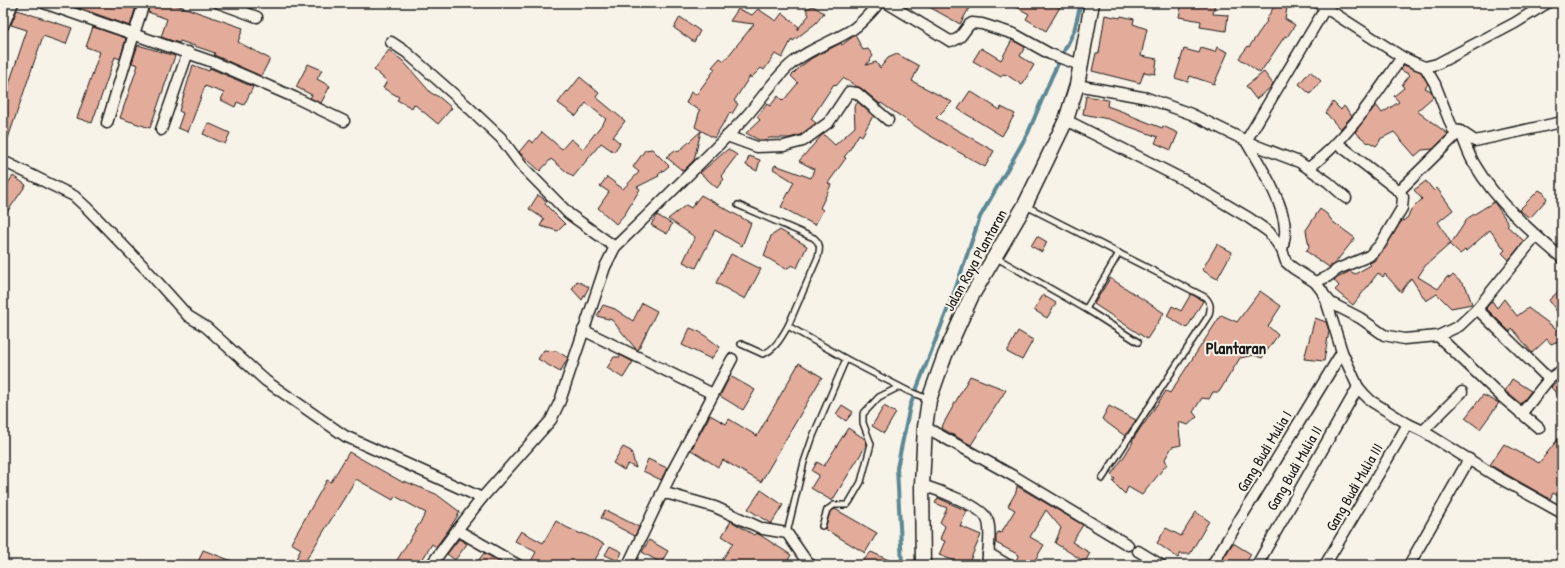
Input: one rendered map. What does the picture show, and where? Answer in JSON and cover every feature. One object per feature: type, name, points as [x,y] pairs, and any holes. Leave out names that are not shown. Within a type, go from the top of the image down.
[{"type":"main road","name":"Jalan Raya Plantaran","points":[[923,565],[923,397],[945,355],[971,297],[1025,205],[1066,120],[1077,85],[1092,3]]},
{"type":"street","points":[[3,26],[12,3]]},
{"type":"street","points":[[44,3],[188,52],[296,98],[344,121]]},
{"type":"street","points":[[107,123],[144,3]]},
{"type":"street","points":[[220,3],[257,17]]},
{"type":"street","points":[[431,565],[482,498],[551,420],[557,410],[605,267],[615,247],[742,122],[777,78],[792,64],[811,51],[853,29],[870,14],[879,3]]},
{"type":"street","points":[[887,3],[950,40],[955,40],[960,37],[972,23],[982,24],[1014,34],[1050,54],[1080,65]]},
{"type":"street","points":[[1425,67],[1437,64],[1515,23],[1547,3]]},
{"type":"street","points":[[1246,141],[1322,5],[1402,57],[1425,67],[1435,84],[1453,130],[1460,131],[1475,141],[1562,122]]},
{"type":"street","points":[[391,42],[406,52],[501,138],[522,166],[569,214],[615,247]]},
{"type":"street","points":[[161,130],[188,52]]},
{"type":"street","points":[[1309,168],[1337,143],[1355,124],[1402,57]]},
{"type":"street","points":[[1077,85],[1155,100],[1197,116],[1246,141],[1266,150],[1288,157],[1309,168],[1346,198]]},
{"type":"street","points":[[727,136],[756,147],[784,146],[803,141],[829,122],[849,92],[857,93],[888,120]]},
{"type":"street","points":[[1066,120],[1190,183],[1249,218],[1269,232],[1282,250],[1286,262],[1315,282],[1324,296],[1331,303],[1360,318],[1370,327],[1384,335],[1404,339],[1438,336],[1459,326],[1476,309],[1536,236]]},
{"type":"street","points":[[1400,191],[1460,131]]},
{"type":"street","points":[[1460,131],[1470,156],[1478,170],[1504,204],[1536,236],[1562,258]]},
{"type":"street","points":[[1246,141],[1266,177],[1280,207],[1285,230],[1282,250]]},
{"type":"street","points":[[1315,282],[1327,277],[1338,269],[1369,256],[1384,238],[1399,214],[1403,202],[1403,197],[1400,191],[1337,143]]},
{"type":"street","points":[[3,165],[7,163],[74,196],[145,268],[188,316],[206,327],[266,381],[345,436],[482,498]]},
{"type":"street","points":[[1324,296],[1342,352],[1358,386],[1371,401],[1562,513]]},
{"type":"street","points":[[1476,309],[1549,379]]},
{"type":"street","points":[[584,330],[713,394]]},
{"type":"street","points":[[1438,336],[1521,414],[1539,428]]},
{"type":"street","name":"Gang Budi Mulia I","points":[[1212,565],[1342,352]]},
{"type":"street","points":[[628,565],[661,494],[732,359]]},
{"type":"street","points":[[1521,414],[1549,379],[1562,370]]},
{"type":"street","name":"Gang Budi Mulia II","points":[[1257,565],[1358,386]]},
{"type":"street","points":[[1422,431],[1462,392]]},
{"type":"street","name":"Gang Budi Mulia III","points":[[1325,565],[1408,424]]},
{"type":"street","points":[[924,427],[1017,478],[1128,545]]},
{"type":"street","points":[[1409,565],[1469,459]]},
{"type":"street","points":[[922,485],[940,491],[983,512],[987,517],[989,524],[987,565]]},
{"type":"street","points":[[661,494],[669,494],[715,507],[763,529],[787,533],[807,562],[811,565]]},
{"type":"street","points":[[457,530],[518,565]]},
{"type":"street","points":[[1138,551],[1161,565]]},
{"type":"street","points":[[988,553],[1008,565]]},
{"type":"lane","points":[[738,205],[814,238],[819,242],[820,248],[818,257],[788,326],[779,340],[768,352],[763,354],[741,344]]},
{"type":"lane","points":[[1025,205],[1205,297],[1209,301],[1211,307],[1208,315],[1102,479]]},
{"type":"lane","points":[[1086,309],[1119,253]]},
{"type":"lane","points":[[995,257],[1086,309],[1138,342]]},
{"type":"lane","points":[[788,326],[899,387],[923,397]]},
{"type":"lane","points":[[787,533],[804,462],[813,436],[846,359]]},
{"type":"lane","points":[[822,526],[827,510],[834,506],[846,505],[861,482],[871,444],[863,423],[863,414],[879,397],[899,387]]},
{"type":"building","points":[[68,3],[137,3],[130,26]]},
{"type":"building","points":[[150,3],[171,3],[243,28],[238,42],[270,59],[261,76],[214,55],[215,53],[180,41],[179,43],[161,37],[167,19],[148,12]]},
{"type":"building","points":[[922,3],[972,3],[960,24]]},
{"type":"building","points":[[1009,3],[1052,3],[1060,7],[1046,31],[1026,19],[1029,14]]},
{"type":"building","points":[[1182,3],[1215,3],[1213,14],[1228,15],[1226,31],[1200,27],[1201,21],[1179,17]]},
{"type":"building","points":[[1276,3],[1288,3],[1285,19],[1295,25],[1287,37],[1285,36],[1260,73],[1239,58],[1248,46],[1249,47],[1267,21],[1266,20]]},
{"type":"building","points":[[813,6],[824,13],[816,23],[793,41],[792,39],[782,58],[775,54],[764,70],[761,68],[751,78],[750,76],[734,101],[738,104],[732,114],[730,112],[714,138],[695,127],[700,110],[686,103],[691,92],[696,95],[715,69],[712,67],[720,58],[724,61],[754,24],[730,21],[738,9],[752,15],[758,9],[776,21],[782,13],[799,27],[797,30],[809,15],[806,9]]},
{"type":"building","points":[[17,10],[72,28],[66,44],[43,36],[5,147],[3,147],[3,102],[27,30],[11,25]]},
{"type":"building","points":[[1105,15],[1134,19],[1133,24],[1147,29],[1141,56],[1157,59],[1155,74],[1144,72],[1140,83],[1092,71],[1096,53],[1099,53]]},
{"type":"building","points":[[680,17],[700,31],[694,42],[674,28]]},
{"type":"building","points":[[93,27],[126,38],[120,59],[115,57],[92,123],[77,118],[100,52],[86,47]]},
{"type":"building","points":[[855,35],[863,50],[868,49],[873,56],[866,65],[876,62],[880,68],[888,58],[897,54],[919,66],[912,81],[952,102],[936,118],[994,151],[985,167],[927,134],[881,103],[880,104],[861,88],[843,78],[836,86],[834,84],[811,119],[816,123],[800,135],[789,138],[769,138],[767,140],[759,140],[746,133],[760,120],[757,117],[767,104],[770,106],[778,96],[783,101],[798,83],[791,76],[800,67],[812,58],[841,43],[842,45]]},
{"type":"building","points":[[1012,40],[1025,47],[1020,56],[1034,65],[1022,85],[1007,75],[1003,74],[1001,77],[973,61],[981,48],[1001,60]]},
{"type":"building","points":[[138,45],[175,56],[150,128],[120,118],[138,65],[132,63]]},
{"type":"building","points":[[1217,47],[1228,52],[1214,84],[1190,76],[1188,82],[1175,78],[1184,49],[1199,53],[1201,48],[1215,52]]},
{"type":"building","points":[[389,50],[403,61],[431,93],[439,97],[452,108],[438,124],[414,104],[412,108],[397,100],[399,97],[383,88],[387,81],[374,70]]},
{"type":"building","points":[[308,64],[322,70],[317,79],[330,86],[321,103],[310,98],[312,95],[296,87]]},
{"type":"building","points":[[193,65],[209,71],[210,68],[253,87],[244,105],[237,102],[235,107],[221,100],[224,93],[205,86],[188,132],[178,128],[183,113],[179,111]]},
{"type":"building","points":[[1404,65],[1421,72],[1428,84],[1425,88],[1431,91],[1433,97],[1417,111],[1448,134],[1433,149],[1422,150],[1415,156],[1394,132],[1380,139],[1376,146],[1369,142],[1368,143],[1355,132],[1376,105],[1382,113],[1399,102],[1394,96],[1404,88],[1402,85],[1410,75],[1401,70]]},
{"type":"building","points":[[1310,71],[1321,81],[1310,94],[1299,84]]},
{"type":"building","points":[[1264,72],[1273,84],[1256,99],[1246,86]]},
{"type":"building","points":[[580,77],[599,93],[596,97],[625,121],[613,137],[620,143],[614,152],[601,143],[573,177],[551,159],[540,171],[519,152],[529,140],[533,143],[542,132],[562,149],[571,139],[583,149],[606,119],[586,103],[576,116],[558,103]]},
{"type":"building","points":[[970,91],[1000,110],[1001,107],[1015,114],[1002,136],[958,109]]},
{"type":"building","points":[[1086,96],[1108,100],[1107,106],[1162,128],[1163,126],[1178,133],[1171,150],[1155,143],[1158,137],[1108,119],[1083,114]]},
{"type":"building","points":[[858,102],[873,116],[862,136],[859,134],[844,157],[846,158],[828,183],[831,185],[820,208],[823,210],[815,225],[781,207],[794,182],[773,169],[775,165],[811,178],[814,169],[799,161],[823,134],[835,145],[855,127],[854,107]]},
{"type":"building","points":[[1333,102],[1341,110],[1344,106],[1352,116],[1340,129],[1326,113]]},
{"type":"building","points":[[208,123],[230,133],[225,144],[203,134]]},
{"type":"building","points":[[701,131],[694,160],[683,171],[666,157],[675,150],[678,152]]},
{"type":"building","points":[[652,149],[669,166],[658,175],[659,176],[637,187],[640,189],[625,214],[616,224],[598,208],[609,192],[600,186],[607,177],[623,189],[639,172],[633,167],[645,150]]},
{"type":"building","points":[[728,149],[737,155],[721,176],[724,179],[717,188],[700,173]]},
{"type":"building","points":[[749,156],[760,160],[757,171],[746,165]]},
{"type":"building","points":[[13,176],[26,185],[3,218],[3,190]]},
{"type":"building","points":[[1426,181],[1434,191],[1437,188],[1453,210],[1438,222],[1451,243],[1425,266],[1418,277],[1438,289],[1447,277],[1450,278],[1453,275],[1466,287],[1472,304],[1451,308],[1437,294],[1426,301],[1411,278],[1401,292],[1385,274],[1383,277],[1378,273],[1353,305],[1335,290],[1339,286],[1334,280],[1350,271],[1355,274],[1371,265],[1369,263],[1374,261],[1385,248],[1400,223],[1407,218],[1412,209],[1422,199],[1414,190]]},
{"type":"building","points":[[1539,190],[1544,193],[1547,199],[1530,218],[1519,210]]},
{"type":"building","points":[[538,195],[547,201],[545,204],[565,224],[558,231],[540,226],[544,219],[529,209]]},
{"type":"building","points":[[701,195],[751,223],[742,246],[715,230],[696,268],[683,262],[695,237],[668,219],[686,205],[691,208]]},
{"type":"building","points":[[1494,202],[1509,224],[1507,226],[1524,241],[1509,260],[1502,253],[1505,250],[1490,230],[1466,251],[1465,250],[1460,254],[1450,245],[1468,218]]},
{"type":"building","points":[[1320,209],[1327,214],[1333,222],[1355,238],[1335,263],[1329,267],[1306,251],[1309,247],[1306,230]]},
{"type":"building","points":[[657,215],[672,224],[667,234],[651,225]]},
{"type":"building","points":[[780,230],[807,246],[797,268],[792,265],[786,269],[764,256],[771,236]]},
{"type":"building","points":[[1037,236],[1047,242],[1042,252],[1031,246]]},
{"type":"building","points":[[1217,244],[1232,252],[1217,279],[1202,270]]},
{"type":"building","points":[[731,254],[761,269],[745,299],[716,283]]},
{"type":"building","points":[[1110,278],[1164,313],[1147,339],[1094,304]]},
{"type":"building","points":[[577,281],[589,287],[582,300],[572,289]]},
{"type":"building","points":[[1562,288],[1562,319],[1549,300]]},
{"type":"building","points":[[1260,291],[1281,306],[1268,326],[1278,335],[1262,358],[1254,355],[1240,358],[1219,392],[1213,392],[1209,399],[1202,398],[1193,412],[1197,417],[1188,425],[1178,422],[1181,445],[1172,447],[1165,459],[1167,464],[1142,495],[1128,487],[1125,494],[1113,482],[1115,479],[1111,475],[1125,455],[1143,424],[1166,391],[1170,393],[1221,315],[1237,322]]},
{"type":"building","points":[[1191,294],[1203,301],[1187,328],[1167,316],[1172,306],[1181,311]]},
{"type":"building","points":[[1043,295],[1056,303],[1047,318],[1034,310]]},
{"type":"building","points":[[1504,299],[1517,316],[1528,308],[1562,333],[1562,346],[1556,342],[1551,344],[1547,339],[1532,353],[1512,328],[1510,332],[1486,308],[1492,301],[1497,308]]},
{"type":"building","points":[[642,303],[657,311],[638,350],[612,320],[597,316],[603,305],[615,309],[633,321]]},
{"type":"building","points":[[1315,318],[1326,322],[1329,331],[1324,361],[1304,359]]},
{"type":"building","points":[[690,328],[700,332],[720,347],[711,359],[682,345]]},
{"type":"building","points":[[1018,331],[1033,340],[1022,360],[1007,352]]},
{"type":"building","points":[[544,350],[557,351],[568,358],[560,372],[538,359]]},
{"type":"building","points":[[620,355],[633,362],[623,378],[607,368],[614,357],[620,357]]},
{"type":"building","points":[[799,363],[822,377],[761,482],[723,460],[718,467],[691,450],[710,415],[726,424],[729,419],[757,436]]},
{"type":"building","points":[[730,376],[755,390],[743,410],[720,396]]},
{"type":"building","points":[[970,376],[1006,390],[971,445],[941,428]]},
{"type":"building","points":[[1562,378],[1562,401],[1551,387]]},
{"type":"building","points":[[1512,379],[1531,391],[1521,404],[1505,391]]},
{"type":"building","points":[[1483,395],[1499,403],[1480,429],[1465,418]]},
{"type":"building","points":[[842,405],[853,412],[846,421],[836,414]]},
{"type":"building","points":[[884,406],[896,413],[884,433],[872,426]]},
{"type":"building","points":[[1109,406],[1136,420],[1125,436],[1102,419]]},
{"type":"building","points":[[848,428],[865,439],[867,444],[832,501],[811,488],[819,475],[812,471],[817,462],[824,466]]},
{"type":"building","points":[[1562,434],[1562,498],[1553,493],[1550,499],[1490,465],[1504,444],[1539,463]]},
{"type":"building","points":[[623,447],[631,451],[636,468],[628,464],[624,470],[613,463]]},
{"type":"building","points":[[349,452],[404,483],[404,481],[436,494],[460,512],[436,547],[432,544],[419,565],[394,565],[426,513],[395,496],[393,500],[356,479],[303,565],[293,565],[301,549],[291,543],[327,480],[331,482]]},
{"type":"building","points":[[648,459],[667,468],[661,480],[643,471]]},
{"type":"building","points":[[1017,486],[1083,525],[1072,542],[1090,553],[1085,562],[1055,543],[1061,528],[1046,510],[1030,537],[1044,545],[1032,565],[1014,565],[1019,555],[996,543],[996,536],[998,532],[1001,533],[1015,510],[1008,506],[1016,492]]},
{"type":"building","points":[[761,490],[783,505],[771,524],[748,509]]},
{"type":"building","points":[[938,498],[967,511],[960,526],[981,535],[968,565],[952,565],[955,561],[939,555],[945,541],[940,539],[945,526],[940,522],[947,508],[935,503]]},
{"type":"building","points":[[835,509],[877,533],[865,553],[825,529],[830,512]]},
{"type":"building","points":[[605,510],[639,527],[635,536],[601,518]]},
{"type":"building","points":[[1196,512],[1209,521],[1190,554],[1180,554],[1178,558],[1157,543],[1166,528],[1181,536]]},
{"type":"building","points":[[556,521],[604,544],[592,565],[529,565],[536,552],[515,541],[521,531],[543,543]]},
{"type":"building","points":[[731,521],[754,535],[756,533],[760,535],[791,555],[785,565],[719,565],[733,543],[722,536]]},
{"type":"building","points":[[459,539],[467,544],[455,560],[447,554]]},
{"type":"building","points":[[649,540],[668,551],[661,563],[642,552]]},
{"type":"building","points":[[1233,543],[1251,554],[1245,565],[1233,565],[1223,559]]},
{"type":"building","points":[[610,546],[622,552],[618,561],[605,555]]},
{"type":"building","points":[[203,550],[240,564],[240,565],[197,565]]},
{"type":"building","points":[[871,552],[900,565],[859,565]]},
{"type":"building","points":[[484,553],[490,556],[502,565],[475,565]]},
{"type":"waterway","points":[[902,565],[897,468],[910,406],[955,290],[980,217],[1028,133],[1052,76],[1074,31],[1081,3]]},
{"type":"district","name":"Plantaran","points":[[1236,347]]}]
